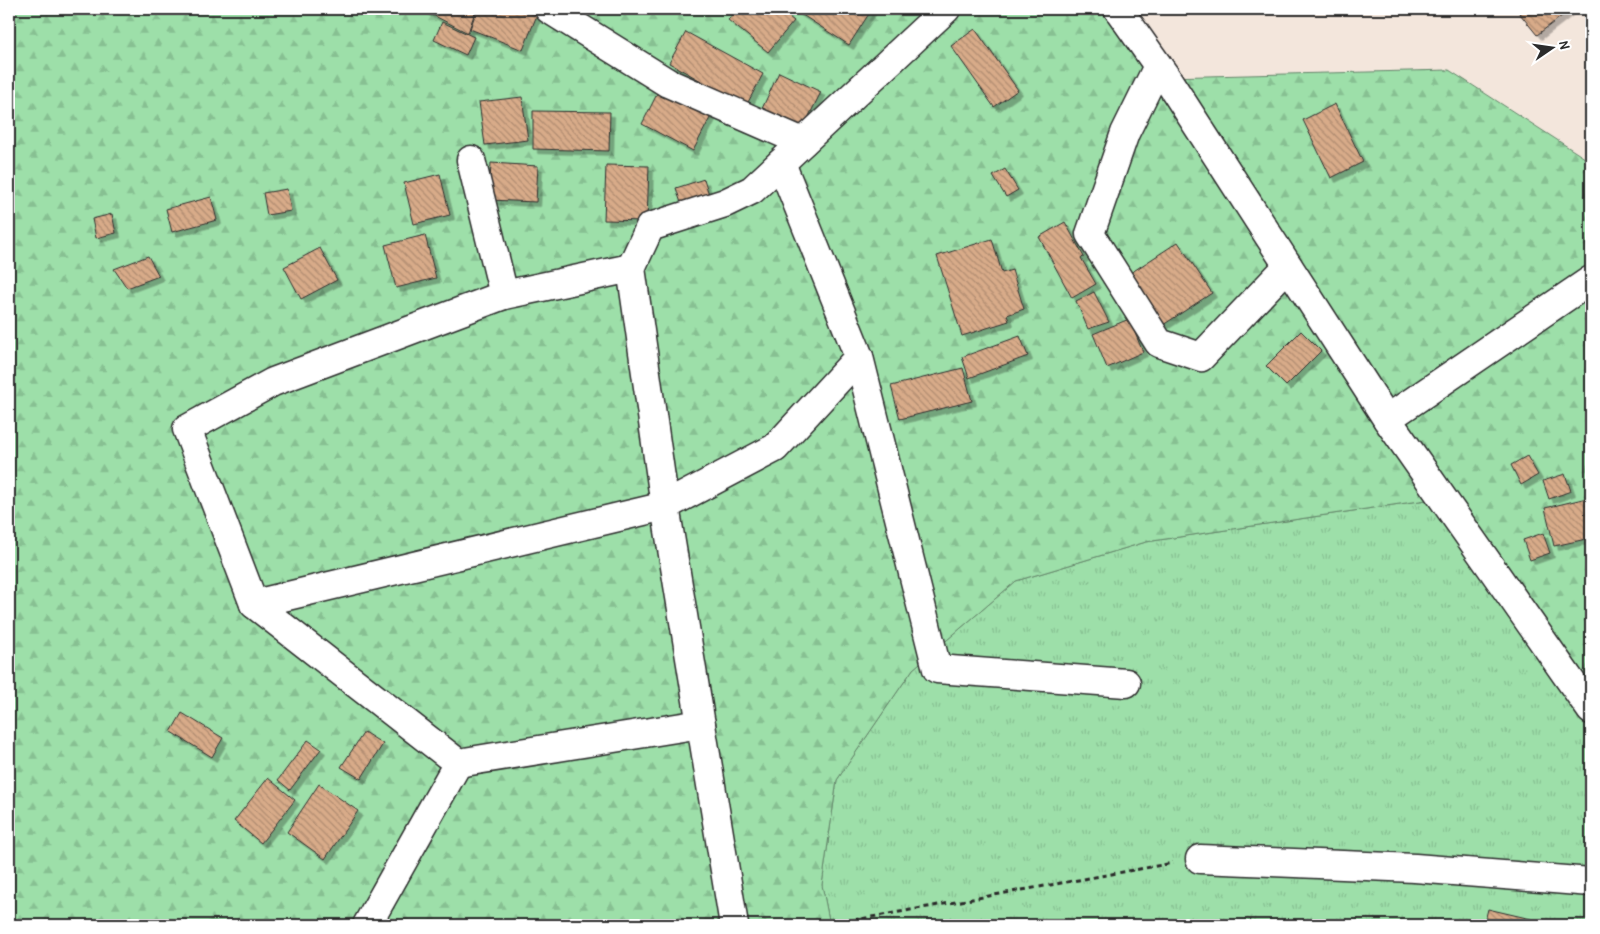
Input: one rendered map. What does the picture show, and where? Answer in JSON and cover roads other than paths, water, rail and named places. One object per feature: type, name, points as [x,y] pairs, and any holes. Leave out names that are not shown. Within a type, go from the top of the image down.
[{"type":"street","points":[[549,9],[668,83],[803,142]]},
{"type":"street","points":[[734,925],[665,506],[631,268],[650,227],[726,203],[752,190],[946,9]]},
{"type":"street","points":[[1118,9],[1158,66],[1387,419],[1591,710]]},
{"type":"street","points":[[1158,66],[1125,133],[1090,234],[1159,343],[1201,358],[1288,266]]},
{"type":"street","points":[[471,160],[504,295]]},
{"type":"street","points":[[781,163],[858,357],[937,670],[1126,683]]},
{"type":"street","points":[[631,268],[504,295],[273,382],[187,429],[254,604],[458,763],[701,724]]},
{"type":"street","points":[[1387,419],[1591,280]]},
{"type":"street","points":[[254,604],[665,506],[775,448],[858,357]]},
{"type":"street","points":[[367,925],[458,763]]},
{"type":"street","points":[[1200,859],[1415,868],[1591,882]]}]
